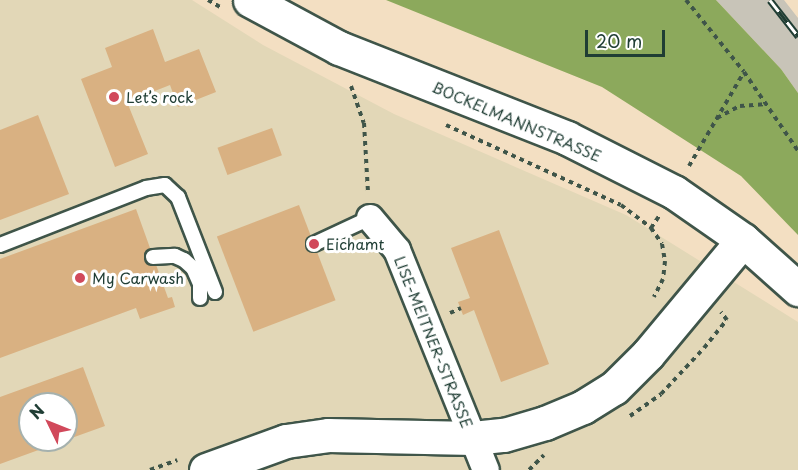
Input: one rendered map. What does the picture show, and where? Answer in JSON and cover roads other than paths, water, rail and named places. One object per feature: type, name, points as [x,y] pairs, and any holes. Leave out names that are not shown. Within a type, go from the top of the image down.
[{"type":"main road","name":"BOCKELMANNSTRASSE","points":[[250,0],[339,48],[567,138],[674,192],[743,240],[798,289]]},
{"type":"main road","name":"LISE-MEITNER-STRASSE","points":[[206,470],[286,441],[328,435],[473,438],[504,435],[545,423],[583,407],[614,388],[648,354],[743,240]]},
{"type":"street","name":"LISE-MEITNER-STRASSE","points":[[370,218],[397,250],[473,438]]},
{"type":"street","points":[[473,438],[486,470]]},
{"type":"lane","points":[[0,245],[146,188],[165,185],[178,197],[215,292]]},
{"type":"lane","points":[[314,244],[370,218]]},
{"type":"lane","points":[[153,257],[175,255],[193,268],[200,284],[200,298]]},
{"type":"railway","points":[[770,0],[798,36]]},
{"type":"place","name":"Let’s rock","points":[[114,97]]},
{"type":"place","name":"Eichamt","points":[[314,244]]},
{"type":"place","name":"My Carwash","points":[[80,278]]}]
